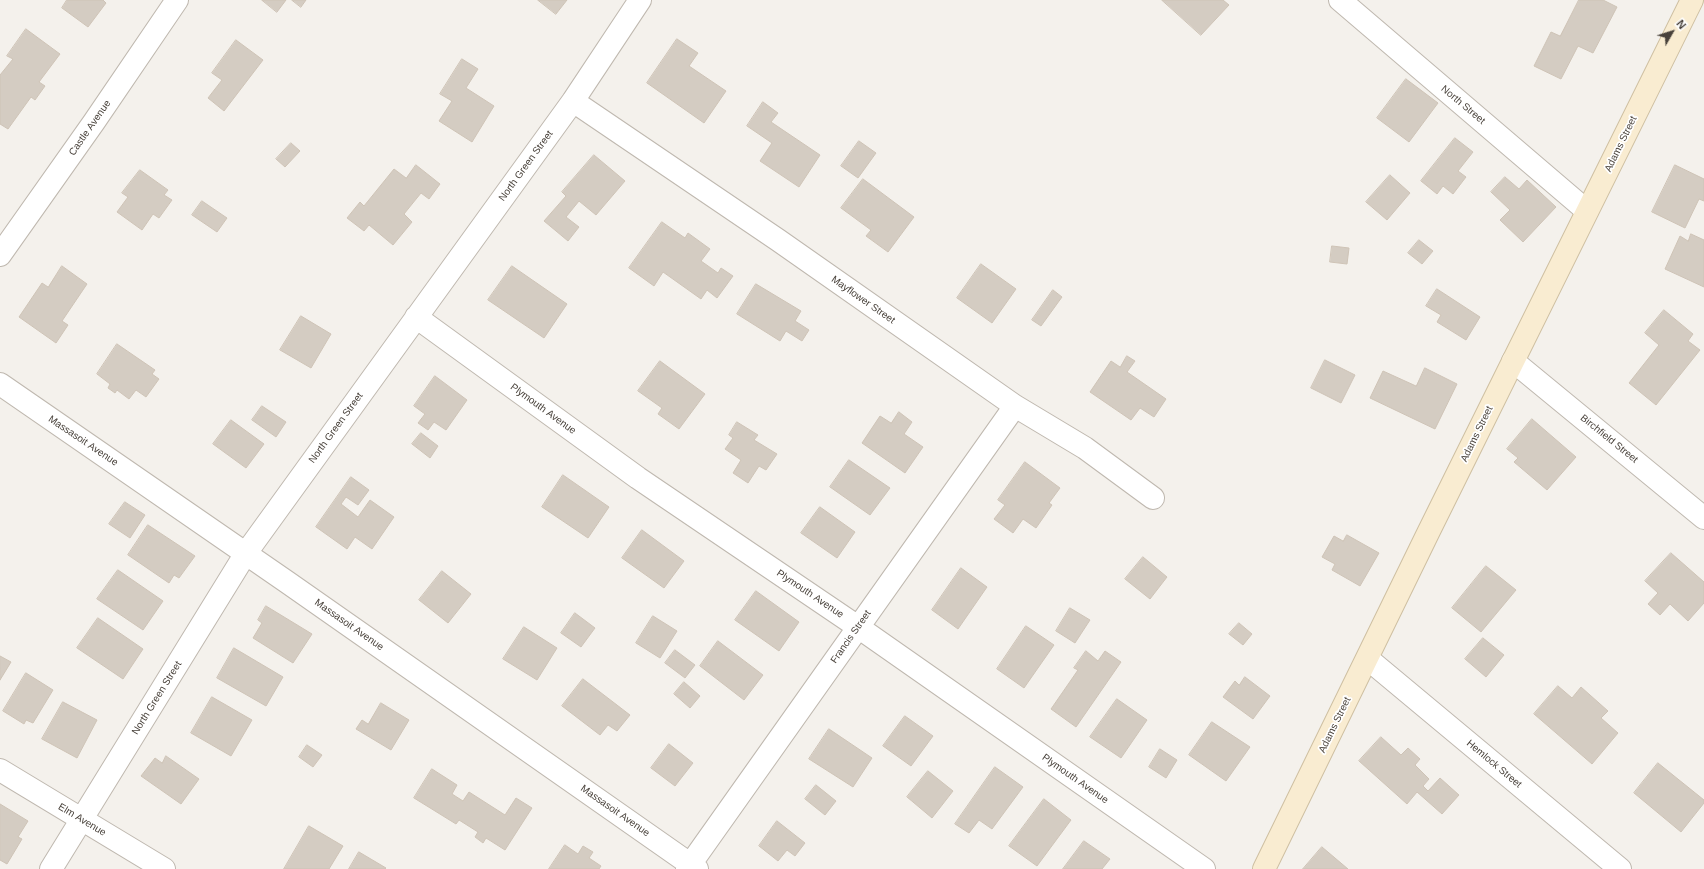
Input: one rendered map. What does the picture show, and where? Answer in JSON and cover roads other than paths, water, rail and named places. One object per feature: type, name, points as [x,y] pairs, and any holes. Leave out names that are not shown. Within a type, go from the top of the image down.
[{"type":"main road","name":"Adams Street","points":[[1264,869],[1692,0]]},
{"type":"street","name":"Castle Avenue","points":[[0,255],[178,0]]},
{"type":"street","name":"North Green Street","points":[[51,869],[246,553],[573,101],[640,0]]},
{"type":"street","name":"North Street","points":[[1340,0],[1587,211]]},
{"type":"street","name":"Mayflower Street","points":[[573,101],[785,244],[1014,406],[1085,448],[1154,498]]},
{"type":"street","name":"Plymouth Avenue","points":[[416,318],[638,478],[858,627],[1204,869]]},
{"type":"street","name":"Birchfield Street","points":[[1513,361],[1704,518]]},
{"type":"street","name":"Massasoit Avenue","points":[[0,384],[246,553],[691,867]]},
{"type":"street","name":"Francis Street","points":[[691,867],[1014,406]]},
{"type":"street","name":"Hemlock Street","points":[[1368,659],[1620,869]]},
{"type":"street","name":"Elm Avenue","points":[[0,770],[164,869]]}]
